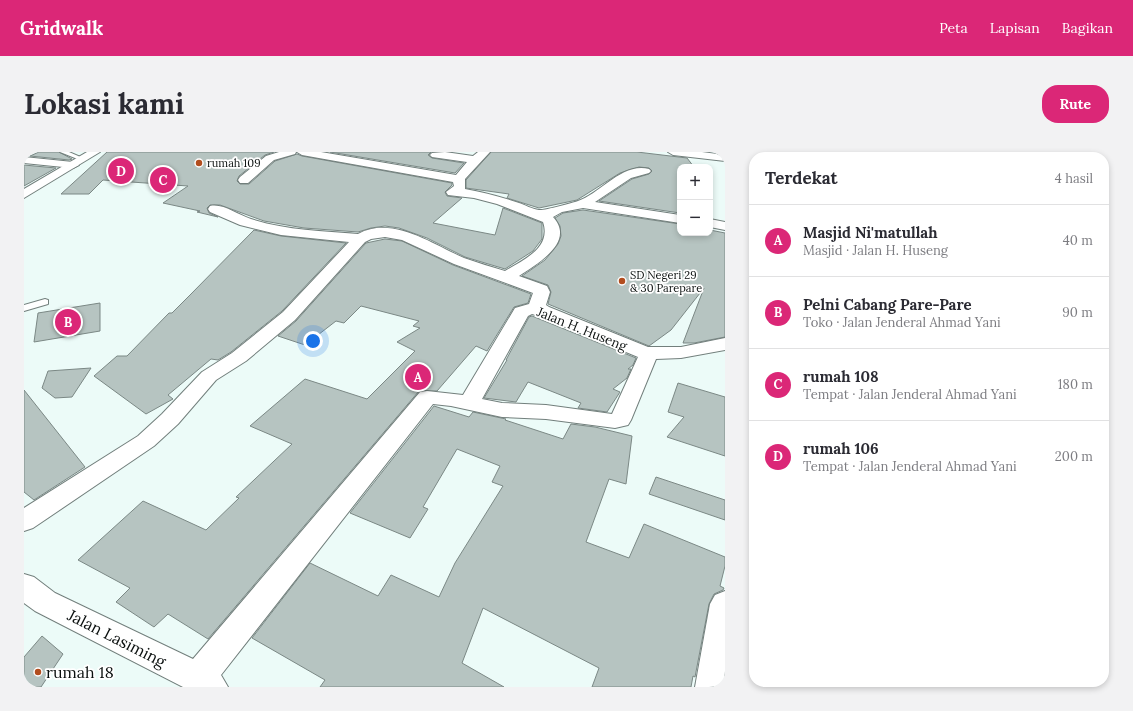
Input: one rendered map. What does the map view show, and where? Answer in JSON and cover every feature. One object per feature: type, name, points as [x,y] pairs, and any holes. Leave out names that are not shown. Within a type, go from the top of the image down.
[{"type":"main road","points":[[24,194],[95,152]]},
{"type":"main road","points":[[244,180],[270,158],[291,152]]},
{"type":"main road","points":[[302,152],[459,179]]},
{"type":"main road","points":[[486,152],[476,160],[459,179],[460,188],[452,192],[460,192],[537,214],[549,220],[552,232],[551,242],[544,251],[507,277]]},
{"type":"main road","points":[[673,152],[725,158]]},
{"type":"main road","points":[[704,152],[725,154]]},
{"type":"main road","points":[[434,153],[476,160]]},
{"type":"main road","points":[[24,160],[77,162]]},
{"type":"main road","points":[[582,204],[627,175],[644,171]]},
{"type":"main road","points":[[537,214],[548,214],[558,209],[582,204],[677,218]]},
{"type":"main road","points":[[215,209],[245,222],[281,230],[360,239]]},
{"type":"main road","points":[[713,223],[725,225],[722,223],[725,219]]},
{"type":"main road","points":[[24,521],[146,440],[170,419],[209,376],[239,357],[260,338],[289,316],[360,239],[367,235],[393,233],[406,236],[466,263],[541,290],[542,292],[537,306],[543,310]]},
{"type":"main road","name":"Jalan H. Huseng","points":[[468,404],[522,312],[531,309],[543,310],[638,351],[649,354],[692,350],[725,344]]},
{"type":"main road","points":[[204,683],[427,397],[451,399],[468,404],[502,410],[546,412],[592,419],[620,420],[649,354]]},
{"type":"main road","name":"Jalan Lasiming","points":[[24,586],[44,602],[204,683]]},
{"type":"main road","points":[[712,687],[725,604]]},
{"type":"lane","points":[[63,152],[77,162]]},
{"type":"lane","points":[[24,308],[45,302]]},
{"type":"building","points":[[39,152],[59,152],[72,159],[69,160],[30,156]]},
{"type":"building","points":[[107,152],[274,152],[265,155],[239,176],[237,181],[240,184],[249,184],[275,161],[297,154],[452,183],[452,185],[445,192],[447,196],[462,198],[433,223],[495,235],[503,208],[542,223],[542,239],[533,251],[505,269],[465,257],[427,238],[399,228],[385,226],[358,232],[304,228],[264,221],[220,205],[210,205],[207,208],[209,213],[218,217],[197,212],[200,211],[163,203],[188,186],[103,180],[89,194],[61,194]]},
{"type":"building","points":[[330,152],[431,152],[428,155],[432,158],[464,163],[455,173]]},
{"type":"building","points":[[491,152],[637,152],[687,158],[692,164],[677,164],[677,213],[599,201],[632,179],[649,174],[652,171],[649,168],[639,167],[620,173],[577,200],[539,208],[507,198],[509,194],[466,188],[466,180]]},
{"type":"building","points":[[24,165],[56,168],[24,186]]},
{"type":"building","points":[[583,210],[677,224],[677,236],[713,236],[713,231],[725,233],[725,337],[694,343],[683,343],[704,288],[671,330],[649,346],[548,304],[551,292],[548,285],[522,276],[545,260],[558,244],[561,236],[560,226],[555,218],[563,213]]},
{"type":"building","points":[[254,230],[281,236],[346,243],[282,311],[231,352],[218,360],[211,359],[168,395],[173,399],[146,414],[94,376],[117,356],[127,356]]},
{"type":"building","points":[[385,239],[402,241],[453,265],[531,294],[528,303],[514,307],[487,351],[476,346],[437,391],[419,391],[208,639],[168,614],[154,627],[116,602],[130,588],[78,560],[143,501],[206,530],[239,498],[236,497],[292,444],[250,426],[305,379],[367,399],[415,351],[397,342],[420,328],[413,326],[419,321],[361,306],[344,323],[336,321],[305,345],[278,336],[296,321],[366,243]]},
{"type":"building","points":[[100,303],[100,331],[34,342],[38,313]]},
{"type":"building","points":[[532,316],[636,358],[633,365],[628,369],[631,369],[627,378],[613,389],[620,392],[607,412],[578,408],[581,403],[528,382],[516,402],[484,398],[507,360],[529,317]]},
{"type":"building","points":[[91,368],[72,397],[55,398],[42,388],[48,371]]},
{"type":"building","points":[[678,383],[725,397],[725,456],[667,437],[684,417],[668,412]]},
{"type":"building","points":[[24,390],[85,467],[34,500],[24,492]]},
{"type":"building","points":[[434,406],[469,417],[473,412],[506,419],[505,420],[563,439],[571,424],[595,427],[632,436],[626,484],[609,479],[586,542],[629,558],[644,524],[725,557],[725,566],[720,586],[724,588],[723,590],[714,594],[709,604],[695,677],[693,676],[691,687],[592,687],[599,668],[483,608],[462,663],[504,687],[320,687],[325,680],[252,638],[310,563],[378,596],[391,575],[439,597],[455,563],[503,486],[492,482],[500,466],[457,449],[423,507],[428,509],[410,538],[350,513]]},
{"type":"building","points":[[656,477],[725,500],[725,520],[649,494]]},
{"type":"building","name":"rumah 18","points":[[42,636],[63,654],[41,687],[24,687],[24,657]]},
{"type":"place","name":"rumah 109","points":[[199,163]]},
{"type":"place","name":"rumah 106","points":[[121,171]]},
{"type":"place","name":"rumah 108","points":[[163,180]]},
{"type":"place","name":"SD Negeri 29 & 30 Parepare","points":[[622,281]]},
{"type":"place","name":"Pelni Cabang Pare-Pare","points":[[68,322]]},
{"type":"place","name":"Masjid Ni'matullah","points":[[418,377]]},
{"type":"place","name":"rumah 18","points":[[38,672]]}]
